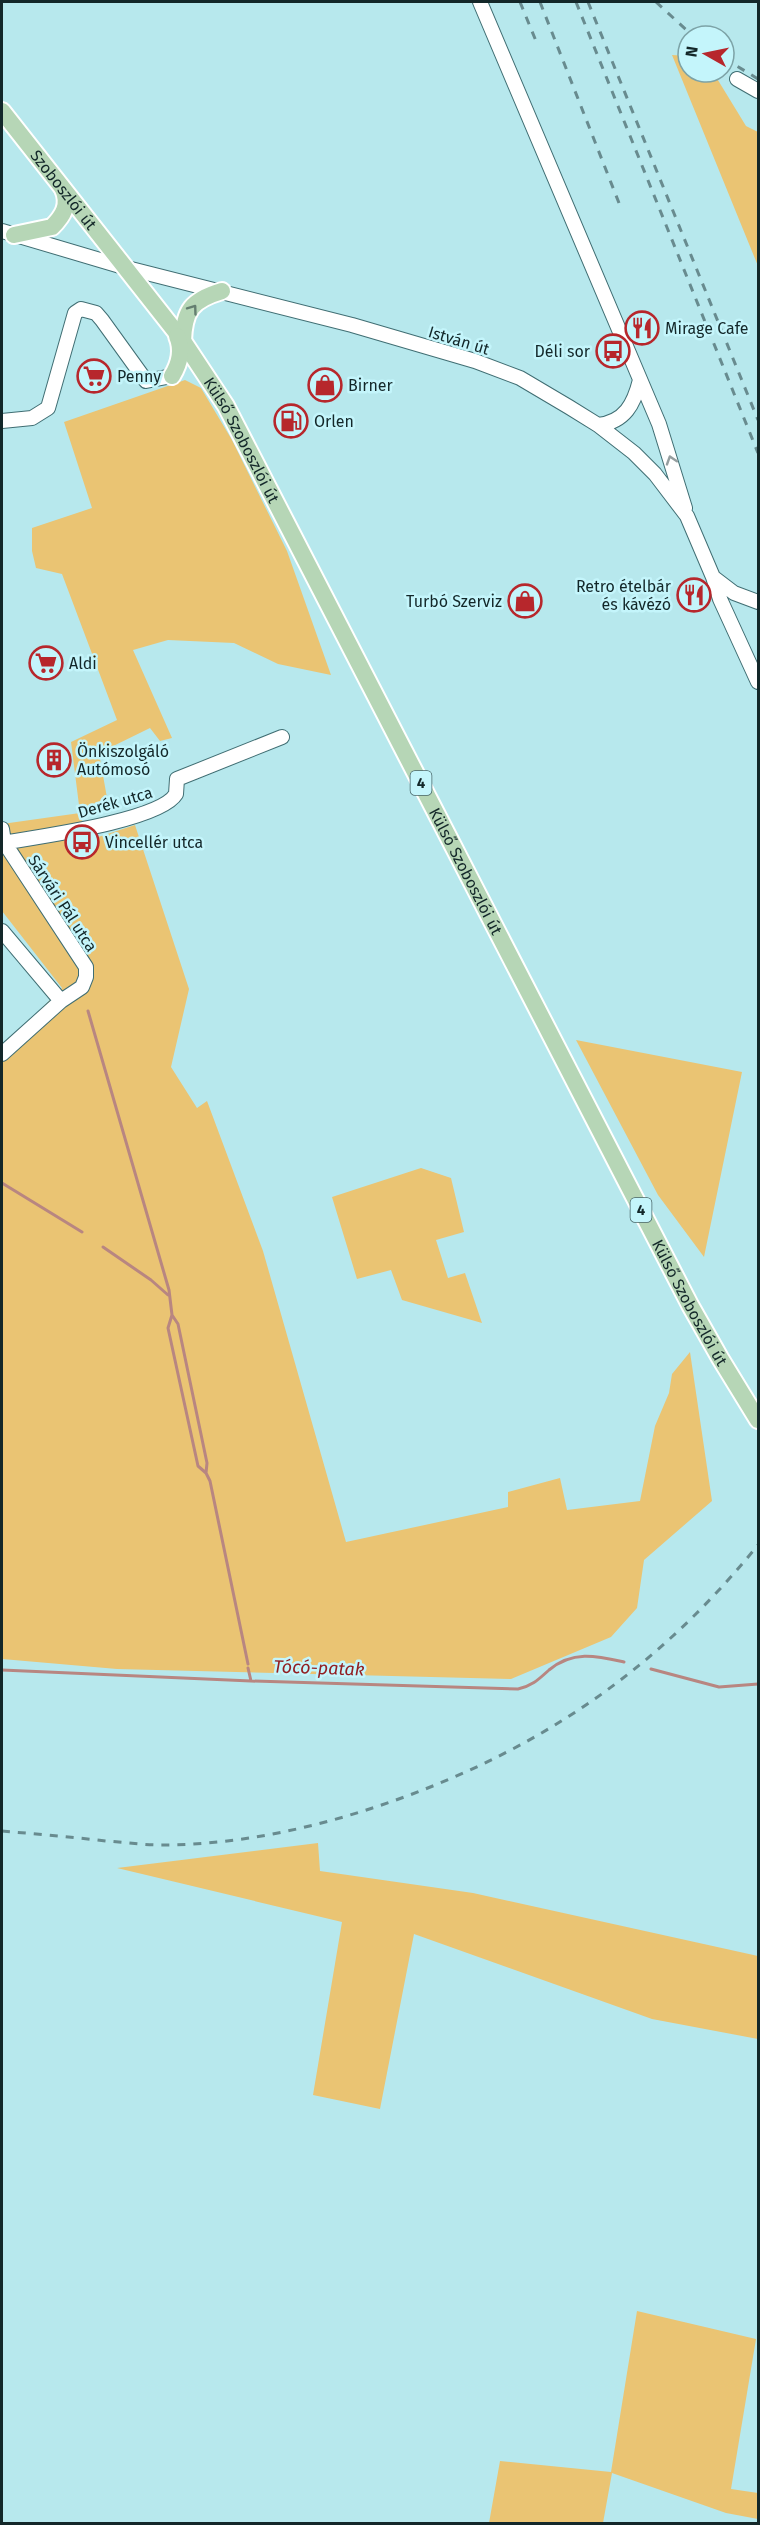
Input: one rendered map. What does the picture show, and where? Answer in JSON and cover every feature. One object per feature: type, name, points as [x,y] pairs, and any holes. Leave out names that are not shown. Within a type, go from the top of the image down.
[{"type":"main road","name":"Szoboszlói út","points":[[2,111],[127,268]]},
{"type":"main road","points":[[8,233],[52,227],[60,219],[67,203],[61,186]]},
{"type":"main road","name":"Külső Szoboszlói út","points":[[127,268],[183,341],[216,391],[244,440],[690,1305],[759,1420]]},
{"type":"main road","points":[[183,341],[184,324],[191,307],[203,297],[222,291]]},
{"type":"main road","points":[[172,327],[179,342],[180,351],[179,362],[172,376],[193,376],[216,391]]},
{"type":"street","points":[[480,2],[659,424],[687,516]]},
{"type":"street","points":[[737,79],[759,91]]},
{"type":"street","name":"István út","points":[[8,233],[127,268],[352,326],[475,361],[520,378],[598,425],[634,453],[655,474],[687,516],[720,599],[759,682]]},
{"type":"street","points":[[2,421],[32,418],[48,408],[75,313],[81,309],[96,313],[146,381],[172,376]]},
{"type":"street","points":[[598,425],[611,424],[624,415],[635,401],[640,380]]},
{"type":"street","points":[[713,577],[734,593],[759,602]]},
{"type":"street","name":"Derék utca","points":[[2,838],[72,831],[120,820],[166,805],[176,794],[177,779],[282,737]]},
{"type":"street","name":"Sárvári Pál utca","points":[[2,838],[86,967],[86,977],[82,987],[61,1001],[2,1054]]},
{"type":"street","points":[[2,932],[61,1001]]},
{"type":"shaded area","points":[[684,84],[720,84],[746,126],[758,132],[758,266]]},
{"type":"shaded area","points":[[185,380],[201,388],[232,440],[287,551],[331,675],[278,664],[234,643],[168,640],[133,650],[172,738],[160,741],[150,728],[99,753],[109,809],[80,814],[89,840],[135,825],[189,989],[171,1067],[197,1108],[207,1101],[263,1251],[346,1542],[508,1507],[508,1492],[560,1478],[567,1510],[640,1501],[655,1426],[669,1393],[672,1374],[690,1352],[712,1501],[644,1560],[637,1608],[611,1637],[511,1679],[117,1669],[2,1659],[2,1048],[62,988],[2,911],[2,824],[80,813],[71,742],[117,720],[62,574],[36,568],[32,551],[32,528],[92,508],[64,422]]},
{"type":"shaded area","points":[[576,1040],[742,1072],[704,1257],[658,1195]]},
{"type":"shaded area","points":[[421,1168],[451,1178],[464,1232],[436,1240],[448,1278],[465,1273],[482,1323],[402,1300],[391,1270],[357,1279],[332,1197]]},
{"type":"shaded area","points":[[318,1843],[320,1871],[473,1893],[758,1956],[758,2039],[652,2019],[414,1934],[380,2109],[313,2095],[342,1922],[117,1868]]},
{"type":"shaded area","points":[[637,2311],[756,2339],[731,2489],[758,2493],[758,2519],[726,2513],[612,2473],[603,2523],[489,2523],[500,2461],[611,2472]]},
{"type":"waterway","points":[[88,1011],[169,1290],[172,1315],[178,1324],[207,1463],[206,1473],[210,1481],[248,1664]]},
{"type":"waterway","points":[[2,1183],[82,1232]]},
{"type":"waterway","points":[[103,1247],[151,1280],[168,1295]]},
{"type":"waterway","points":[[172,1315],[168,1328],[198,1466],[206,1473]]},
{"type":"waterway","name":"Tócó-patak","points":[[2,1670],[251,1681],[518,1689],[535,1682],[567,1659],[585,1656],[624,1662]]},
{"type":"waterway","points":[[248,1668],[251,1681]]},
{"type":"waterway","name":"Tócó-patak","points":[[651,1669],[719,1687],[758,1684]]},
{"type":"railway","points":[[520,2],[536,41]]},
{"type":"railway","points":[[540,2],[619,203]]},
{"type":"railway","points":[[576,2],[758,453]]},
{"type":"railway","points":[[588,2],[758,420]]},
{"type":"railway","points":[[656,2],[680,24]]},
{"type":"railway","points":[[736,65],[758,79]]},
{"type":"railway","points":[[2,1831],[146,1845],[220,1842],[280,1833],[396,1800],[450,1779],[501,1755],[595,1699],[639,1666],[680,1629],[720,1589],[758,1545]]},
{"type":"place","name":"Mirage Cafe","points":[[642,328]]},
{"type":"place","name":"Déli sor","points":[[613,351]]},
{"type":"place","name":"Penny","points":[[94,376]]},
{"type":"place","name":"Birner","points":[[325,385]]},
{"type":"place","name":"Orlen","points":[[291,421]]},
{"type":"place","name":"Retro ételbár és kávézó","points":[[694,595]]},
{"type":"place","name":"Turbó Szerviz","points":[[525,601]]},
{"type":"place","name":"Aldi","points":[[46,663]]},
{"type":"place","name":"Önkiszolgáló Autómosó","points":[[54,760]]},
{"type":"place","name":"Vincellér utca","points":[[82,842]]}]
